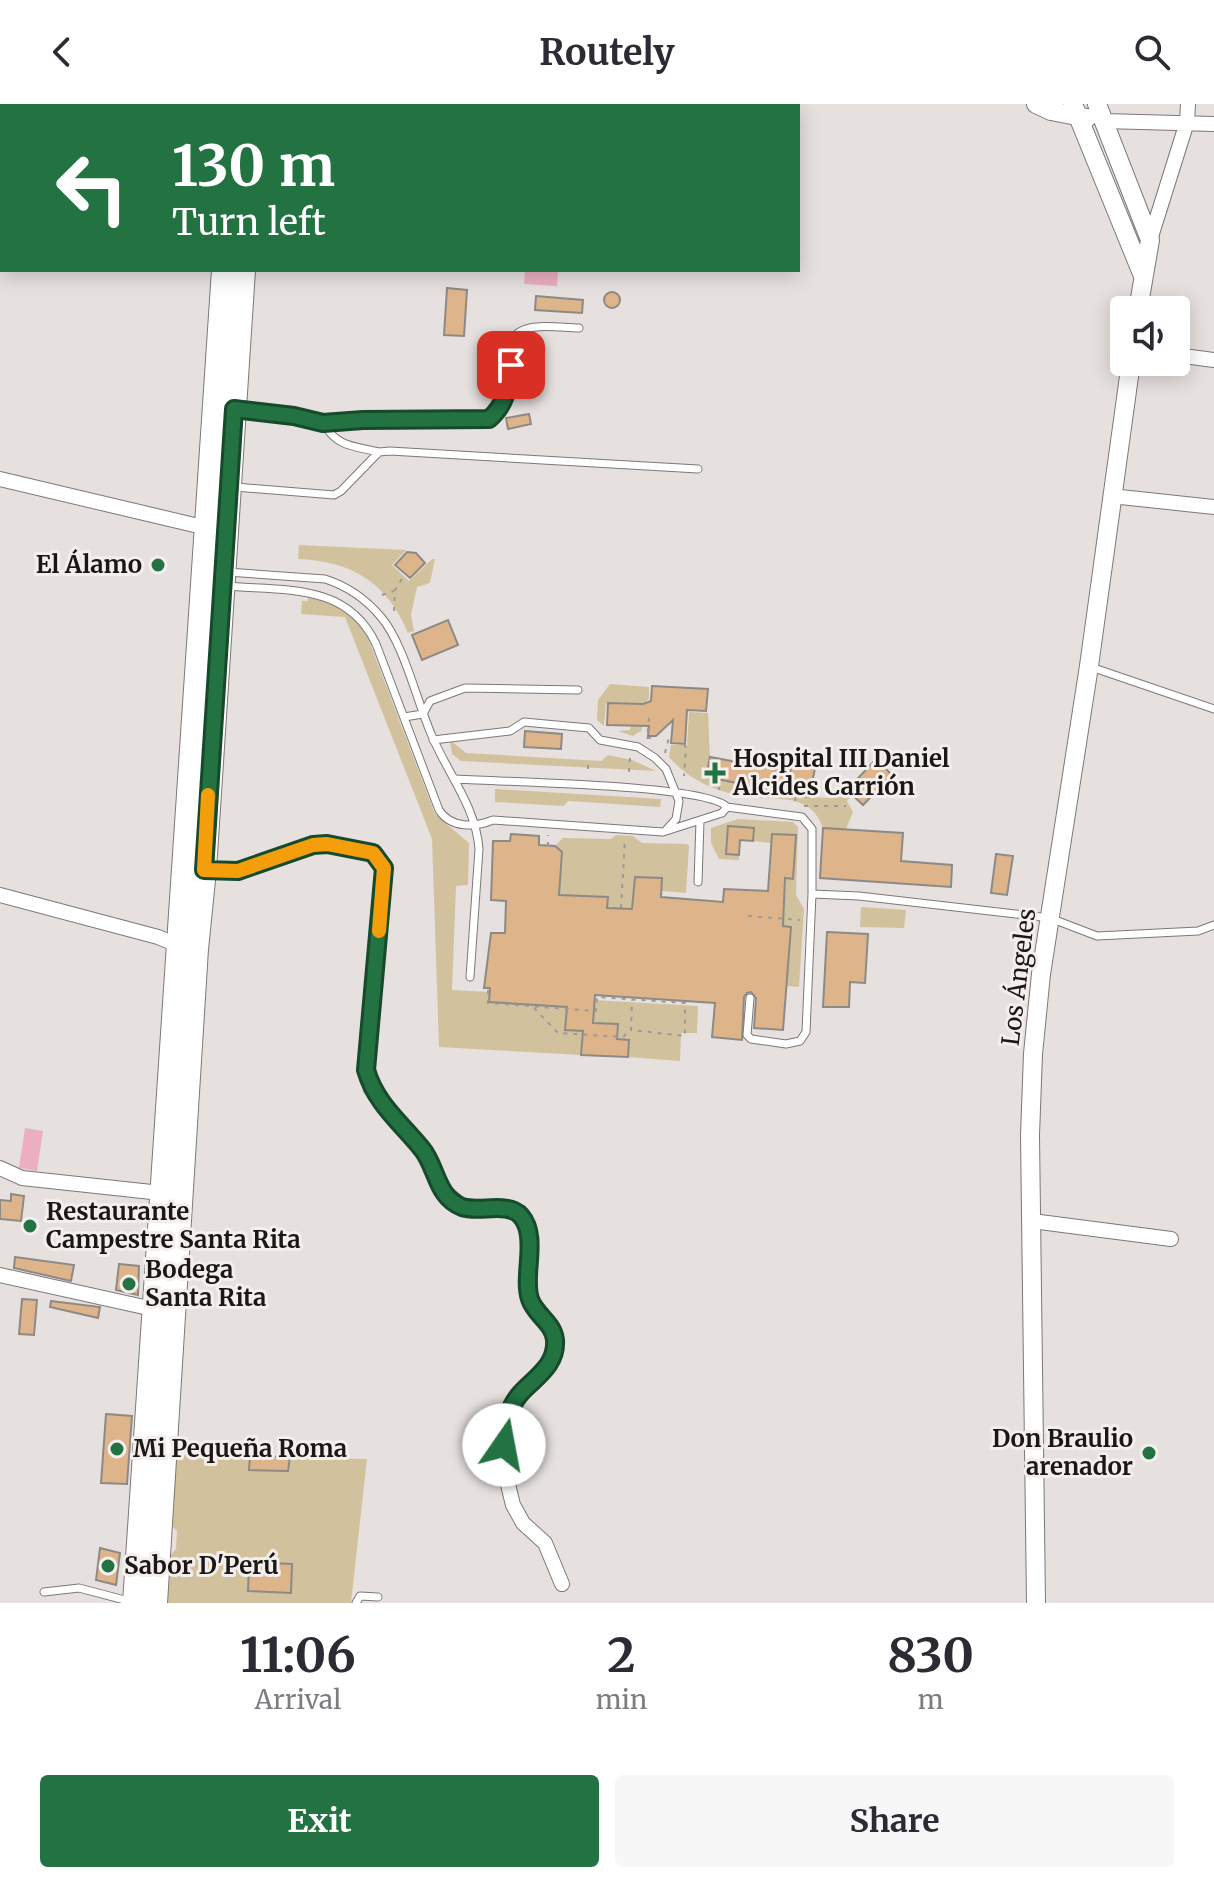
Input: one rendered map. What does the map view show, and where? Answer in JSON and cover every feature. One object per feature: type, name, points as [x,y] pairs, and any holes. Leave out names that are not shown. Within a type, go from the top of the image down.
[{"type":"highway","points":[[135,1603],[149,1538],[169,1179],[180,1068],[213,578],[228,487],[224,409],[224,272]]},
{"type":"highway","points":[[213,578],[207,528],[243,272]]},
{"type":"highway","points":[[187,948],[204,870],[204,724]]},
{"type":"highway","points":[[149,1538],[155,1603]]},
{"type":"main road","points":[[1036,104],[1051,111],[1100,112],[1150,240],[1140,296]]},
{"type":"main road","points":[[1075,110],[1143,276]]},
{"type":"main road","name":"Los Ángeles","points":[[1036,1603],[1033,1054],[1129,376]]},
{"type":"street","points":[[1150,240],[1187,122],[1188,104]]},
{"type":"street","points":[[1100,112],[1214,124]]},
{"type":"street","points":[[1190,357],[1214,360]]},
{"type":"street","points":[[0,479],[207,528]]},
{"type":"street","points":[[1111,496],[1214,507]]},
{"type":"street","points":[[204,870],[238,871],[313,845],[327,844],[373,853],[384,868],[366,1070],[371,1089],[383,1106],[424,1151],[439,1187],[463,1207],[519,1212],[527,1225],[530,1299],[548,1322],[555,1339],[552,1358],[508,1412],[503,1464],[513,1505],[523,1523],[545,1543],[562,1584]]},
{"type":"street","points":[[0,895],[158,937],[187,948]]},
{"type":"street","points":[[0,1168],[22,1178],[169,1179]]},
{"type":"street","points":[[1032,1221],[1171,1239]]},
{"type":"street","points":[[0,1275],[164,1311]]},
{"type":"lane","points":[[224,409],[294,416],[323,423],[489,419],[499,411],[506,397],[512,340],[516,333],[524,328],[579,328]]},
{"type":"lane","points":[[323,423],[331,437],[345,445],[379,452],[698,469]]},
{"type":"lane","points":[[228,487],[334,495],[379,452]]},
{"type":"lane","points":[[213,578],[325,579],[356,593],[382,618],[391,632],[433,740],[456,779],[476,827],[479,849],[470,977]]},
{"type":"lane","points":[[213,578],[318,594],[339,602],[351,611],[370,632],[443,816],[476,827],[493,820],[663,832],[722,813],[727,807]]},
{"type":"lane","points":[[1089,666],[1214,709]]},
{"type":"lane","points":[[423,714],[430,701],[465,688],[578,690]]},
{"type":"lane","points":[[404,717],[423,714]]},
{"type":"lane","points":[[433,740],[510,731],[524,722],[589,728],[600,740],[638,747],[666,769],[679,801],[676,819],[663,832]]},
{"type":"lane","points":[[456,779],[676,791],[721,801],[727,807],[802,817],[812,829],[812,894],[806,1032],[800,1041],[786,1044],[751,1039],[747,1035],[750,998]]},
{"type":"lane","points":[[698,882],[700,821]]},
{"type":"lane","points":[[812,894],[1050,918],[1097,936],[1198,931],[1214,925]]},
{"type":"lane","points":[[44,1592],[79,1588],[135,1603]]},
{"type":"lane","points":[[356,1603],[360,1596],[378,1597]]},
{"type":"path","points":[[394,611],[395,590],[405,574]]},
{"type":"path","points":[[382,595],[395,590]]},
{"type":"path","points":[[649,718],[647,738],[654,738]]},
{"type":"path","points":[[641,733],[647,732]]},
{"type":"path","points":[[664,755],[669,737],[672,737]]},
{"type":"path","points":[[684,744],[684,776]]},
{"type":"path","points":[[629,772],[630,757]]},
{"type":"path","points":[[588,759],[588,769]]},
{"type":"path","points":[[719,790],[720,780]]},
{"type":"path","points":[[762,798],[763,788]]},
{"type":"path","points":[[795,801],[796,795]]},
{"type":"path","points":[[804,806],[846,806]]},
{"type":"path","points":[[548,846],[549,829]]},
{"type":"path","points":[[621,908],[626,833]]},
{"type":"path","points":[[748,916],[806,921]]},
{"type":"path","points":[[488,990],[488,1003],[533,1007],[596,1011],[597,997],[685,1003],[685,1036],[631,1030]]},
{"type":"path","points":[[533,1007],[558,1033],[623,1037],[631,1030],[632,1000]]},
{"type":"shaded area","points":[[525,272],[558,272],[557,286],[524,284]]},
{"type":"shaded area","points":[[299,545],[406,550],[392,565],[409,581],[435,559],[430,583],[417,587],[411,615],[414,631],[408,633],[389,600],[365,578],[335,564],[298,559]]},
{"type":"shaded area","points":[[308,596],[335,606],[350,616],[368,638],[435,814],[469,843],[468,885],[456,886],[452,990],[490,992],[490,1002],[593,1009],[594,1000],[698,1006],[697,1033],[681,1033],[680,1061],[628,1057],[629,1041],[582,1042],[581,1055],[439,1047],[432,839],[345,617],[301,614],[302,601],[308,601]],"holes":[[[566,1022],[617,1024],[617,1033],[565,1030]]]},
{"type":"shaded area","points":[[610,684],[649,687],[649,699],[641,705],[642,730],[633,736],[618,731],[630,730],[631,704],[606,703],[604,726],[597,720],[598,700]]},
{"type":"shaded area","points":[[689,712],[708,713],[710,757],[706,777],[809,797],[832,798],[842,787],[852,795],[847,801],[853,812],[846,829],[823,828],[817,816],[800,803],[730,794],[684,772],[669,757],[671,745],[687,745]]},
{"type":"shaded area","points":[[450,740],[466,753],[601,761],[608,755],[632,760],[656,771],[461,761],[452,754]]},
{"type":"shaded area","points":[[495,789],[661,799],[660,807],[568,801],[564,806],[495,802]]},
{"type":"shaded area","points":[[738,819],[793,822],[798,827],[796,895],[804,909],[799,987],[786,986],[791,927],[747,924],[783,920],[786,878],[793,878],[796,836],[772,834],[771,843],[753,841],[754,828],[728,826],[726,854],[739,855],[739,860],[719,859],[711,843],[711,828]]},
{"type":"shaded area","points":[[616,835],[633,836],[642,843],[687,844],[686,893],[662,891],[662,878],[635,877],[632,909],[607,908],[607,897],[559,895],[555,846],[563,838],[611,839]]},
{"type":"shaded area","points":[[861,907],[906,910],[904,928],[860,927]]},
{"type":"shaded area","points":[[25,1128],[43,1131],[37,1171],[19,1168]]},
{"type":"shaded area","points":[[175,1455],[367,1459],[351,1603],[165,1603],[168,1558],[176,1549],[177,1531],[170,1524]]},
{"type":"building","points":[[447,288],[467,290],[464,336],[444,335]]},
{"type":"building","points":[[609,292],[615,292],[620,300],[618,306],[609,308],[604,303],[604,297]]},
{"type":"building","points":[[536,296],[583,300],[582,313],[535,310]]},
{"type":"building","points":[[529,414],[531,424],[508,429],[506,418]]},
{"type":"building","points":[[407,552],[416,553],[425,563],[410,578],[395,565]]},
{"type":"building","points":[[448,620],[458,645],[422,660],[412,635]]},
{"type":"building","points":[[652,686],[708,689],[706,711],[687,710],[685,744],[671,743],[673,720],[656,736],[648,736],[649,726],[607,725],[608,703],[643,704],[651,701]]},
{"type":"building","points":[[525,731],[562,734],[561,749],[524,747]]},
{"type":"building","points":[[794,754],[817,759],[809,797],[706,777],[710,757],[790,772]]},
{"type":"building","points":[[876,759],[892,775],[863,805],[847,790]]},
{"type":"building","points":[[728,826],[754,828],[753,841],[740,840],[739,855],[726,854]]},
{"type":"building","points":[[823,828],[903,833],[901,861],[952,865],[951,887],[820,878]]},
{"type":"building","points":[[511,834],[539,836],[539,845],[555,846],[562,852],[559,895],[608,897],[607,908],[632,909],[635,877],[662,878],[661,897],[723,902],[724,889],[768,891],[772,834],[796,835],[793,879],[785,878],[783,926],[791,927],[783,1030],[754,1028],[756,998],[751,992],[744,997],[742,1040],[712,1037],[715,1003],[595,995],[593,1023],[618,1024],[617,1039],[629,1040],[628,1057],[581,1055],[583,1031],[565,1030],[567,1007],[489,1002],[490,988],[484,988],[491,933],[505,933],[506,901],[491,900],[493,841],[510,841]]},
{"type":"building","points":[[996,854],[1013,856],[1007,895],[991,893]]},
{"type":"building","points":[[827,932],[868,934],[865,983],[850,982],[849,1007],[823,1007]]},
{"type":"building","points":[[11,1194],[24,1196],[21,1221],[0,1219],[0,1200],[11,1201]]},
{"type":"building","points":[[15,1257],[74,1265],[71,1281],[14,1268]]},
{"type":"building","points":[[119,1264],[139,1266],[138,1295],[116,1290]]},
{"type":"building","points":[[22,1299],[37,1300],[34,1335],[19,1334]]},
{"type":"building","points":[[51,1301],[100,1307],[98,1318],[50,1307]]},
{"type":"building","name":"Mi Pequeña Roma","points":[[106,1414],[132,1416],[127,1484],[101,1483]]},
{"type":"building","points":[[250,1456],[290,1457],[288,1471],[249,1470]]},
{"type":"building","name":"Sabor D'Perú","points":[[100,1548],[120,1553],[116,1585],[96,1580]]},
{"type":"building","points":[[249,1562],[292,1564],[291,1593],[248,1591]]},
{"type":"slow traffic","points":[[208,795],[204,870],[238,871],[313,845],[327,844],[373,853],[384,868],[379,931]]},
{"type":"place","name":"El Álamo","points":[[158,565]]},
{"type":"place","name":"Hospital III Daniel Alcides Carrión","points":[[715,773]]},
{"type":"place","name":"Restaurante Campestre Santa Rita","points":[[30,1226]]},
{"type":"place","name":"Bodega Santa Rita","points":[[129,1284]]},
{"type":"place","name":"Mi Pequeña Roma","points":[[117,1449]]},
{"type":"place","name":"Don Braulio arenador","points":[[1149,1453]]},
{"type":"place","name":"Sabor D'Perú","points":[[108,1566]]},
{"type":"route","points":[[504,1445],[508,1412],[552,1358],[555,1339],[548,1322],[530,1299],[527,1225],[519,1212],[463,1207],[452,1199],[439,1187],[424,1151],[371,1089],[366,1070],[384,868],[380,859],[373,853],[327,844],[313,845],[238,871],[204,870],[234,409],[294,416],[323,423],[489,419],[499,411],[506,397],[511,365]]}]
